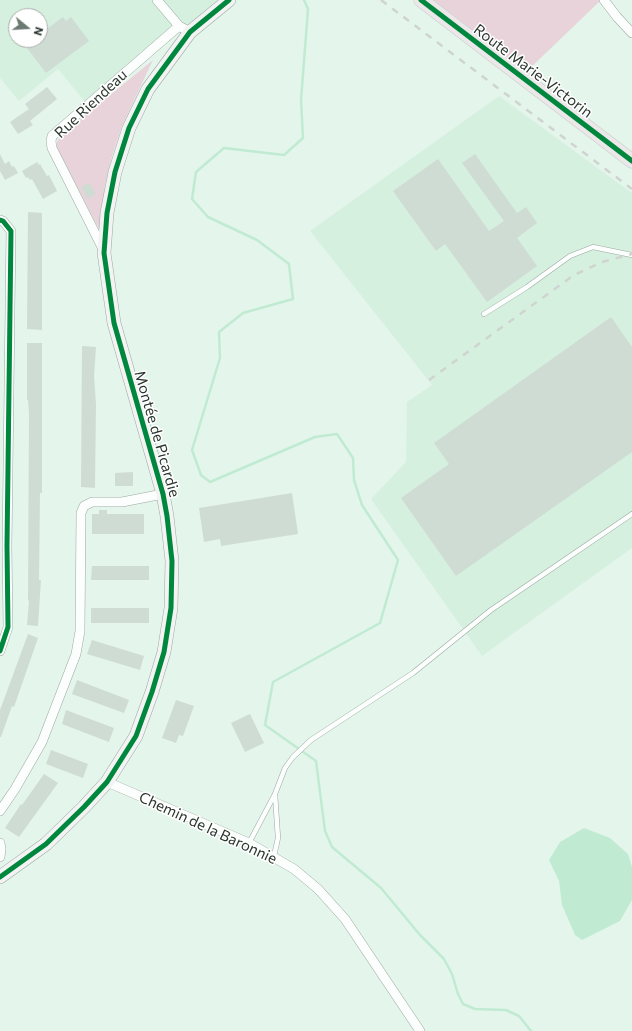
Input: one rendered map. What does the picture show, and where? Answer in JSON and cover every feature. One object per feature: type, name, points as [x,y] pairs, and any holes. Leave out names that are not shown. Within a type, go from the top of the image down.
[{"type":"main road","name":"Route Marie-Victorin","points":[[421,0],[632,161]]},
{"type":"street","points":[[157,0],[184,29]]},
{"type":"street","name":"Montée de Picardie","points":[[0,877],[46,844],[107,782],[136,736],[152,692],[164,652],[171,608],[172,561],[167,516],[163,494],[114,322],[104,253],[107,213],[115,172],[129,128],[148,89],[184,29],[229,0]]},
{"type":"street","points":[[604,0],[632,33]]},
{"type":"street","name":"Rue Riendeau","points":[[104,253],[52,148],[52,136],[184,29]]},
{"type":"street","points":[[0,220],[3,221],[11,231],[4,546],[8,627],[2,641],[0,651]]},
{"type":"street","points":[[0,811],[15,789],[42,742],[76,654],[80,631],[81,513],[84,506],[92,502],[136,500],[163,494]]},
{"type":"street","name":"Chemin de la Baronnie","points":[[107,782],[249,843],[294,868],[318,889],[345,920],[420,1031]]},
{"type":"street","points":[[0,843],[0,857]]},
{"type":"lane","points":[[484,314],[528,287],[570,256],[593,247],[632,255]]},
{"type":"lane","points":[[249,843],[275,794],[285,768],[293,757],[311,740],[413,673],[491,610],[632,514]]},
{"type":"lane","points":[[274,856],[278,838],[275,794]]},
{"type":"shaded area","points":[[0,0],[220,0],[85,102],[58,69],[19,101],[0,78]]},
{"type":"shaded area","points":[[426,0],[599,0],[600,1],[523,75]]},
{"type":"shaded area","points":[[153,60],[122,126],[112,156],[105,185],[100,231],[57,148],[57,142],[61,135]]},
{"type":"shaded area","points":[[499,96],[632,193],[632,548],[482,656],[371,499],[406,462],[407,402],[432,385],[310,231]]},
{"type":"shaded area","points":[[584,828],[610,838],[628,854],[632,867],[632,900],[620,921],[582,940],[575,935],[562,905],[559,881],[549,860],[560,842]]},
{"type":"building","points":[[63,17],[66,21],[71,17],[89,41],[46,73],[27,48],[48,48],[48,28]]},
{"type":"building","points":[[47,87],[57,99],[30,121],[33,125],[18,134],[10,122],[29,109],[25,104]]},
{"type":"building","points":[[0,154],[5,164],[9,161],[18,173],[5,180],[0,171]]},
{"type":"building","points":[[475,154],[517,213],[526,207],[537,223],[517,238],[537,266],[487,302],[445,244],[436,251],[393,191],[438,159],[489,231],[504,221],[462,163]]},
{"type":"building","points":[[37,162],[39,165],[40,164],[47,176],[49,175],[57,191],[43,199],[32,179],[30,180],[28,177],[26,178],[22,171]]},
{"type":"building","points":[[89,183],[96,194],[88,199],[81,187]]},
{"type":"building","points":[[28,212],[42,213],[42,330],[27,329]]},
{"type":"building","points":[[611,317],[632,347],[632,452],[456,576],[401,498],[449,464],[434,443]]},
{"type":"building","points":[[27,343],[42,343],[42,493],[40,493],[39,580],[41,580],[38,626],[27,625],[29,601],[29,414],[27,400]]},
{"type":"building","points":[[82,346],[96,347],[94,376],[96,404],[95,488],[81,487]]},
{"type":"building","points":[[133,472],[133,486],[115,486],[115,473]]},
{"type":"building","points":[[292,493],[298,534],[221,546],[220,539],[204,542],[199,508]]},
{"type":"building","points":[[99,510],[107,510],[107,514],[144,514],[144,534],[92,534],[92,514],[99,514]]},
{"type":"building","points":[[92,566],[149,566],[149,580],[91,580]]},
{"type":"building","points":[[91,608],[149,608],[149,623],[91,623]]},
{"type":"building","points":[[28,634],[38,638],[14,707],[12,706],[0,737],[0,710]]},
{"type":"building","points":[[92,640],[144,656],[140,670],[87,654]]},
{"type":"building","points":[[77,680],[129,700],[124,713],[72,694]]},
{"type":"building","points":[[176,700],[194,706],[183,736],[179,735],[176,743],[162,738]]},
{"type":"building","points":[[66,710],[114,728],[109,742],[62,724]]},
{"type":"building","points":[[250,714],[264,743],[245,752],[231,723]]},
{"type":"building","points":[[51,750],[88,764],[83,778],[46,764]]},
{"type":"building","points":[[44,774],[58,783],[19,837],[5,828]]},
{"type":"waterway","points":[[304,0],[308,9],[301,100],[303,138],[284,155],[224,148],[196,172],[192,199],[208,217],[257,240],[289,264],[293,299],[243,313],[219,332],[220,358],[192,450],[201,475],[210,482],[315,437],[337,434],[353,458],[354,480],[362,505],[398,560],[380,623],[273,682],[265,725],[316,761],[325,831],[332,847],[381,888],[420,935],[444,959],[452,974],[458,994],[463,1004],[475,1009],[506,1010],[519,1016],[531,1031]]},
{"type":"railway","points":[[381,0],[632,189]]},
{"type":"railway","points":[[429,380],[574,275],[602,262],[632,254]]},
{"type":"cycle path","points":[[0,877],[46,844],[107,782],[136,736],[152,692],[164,652],[171,608],[172,561],[167,516],[163,494],[114,323],[104,253],[107,213],[115,172],[129,128],[148,89],[190,32],[229,0]]},
{"type":"cycle path","points":[[421,0],[632,161]]},
{"type":"cycle path","points":[[0,220],[3,221],[11,231],[7,546],[8,627],[0,651]]}]
